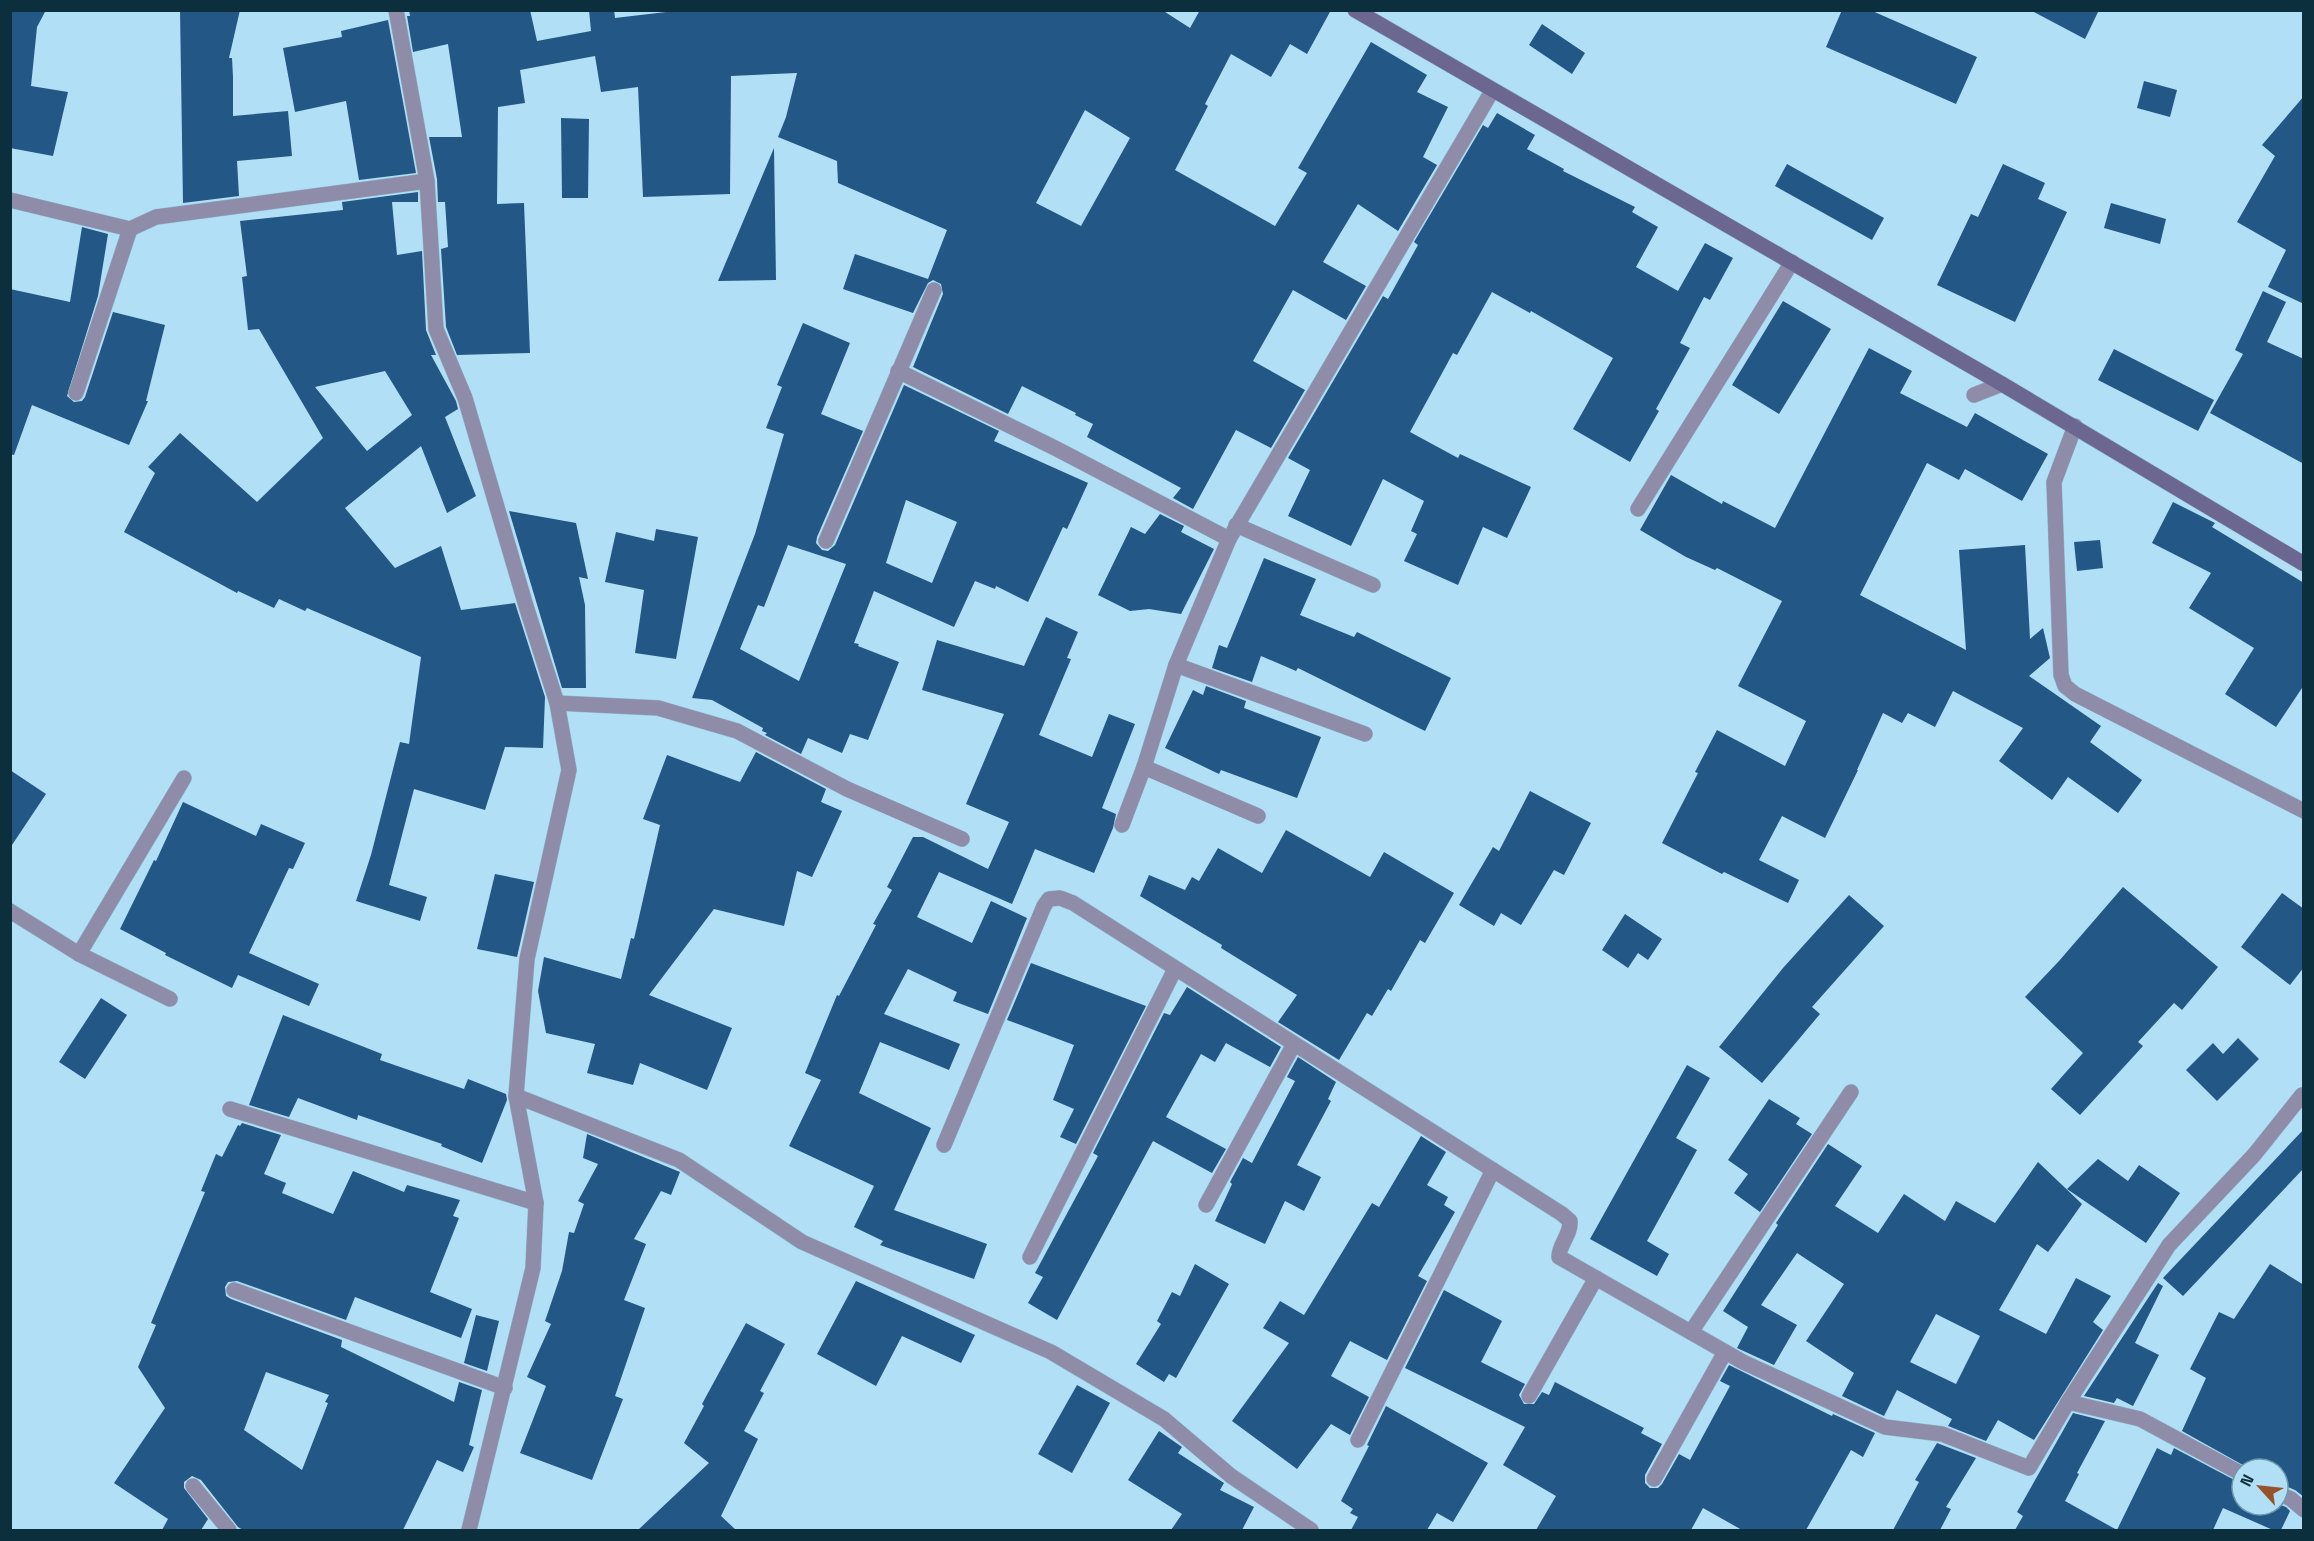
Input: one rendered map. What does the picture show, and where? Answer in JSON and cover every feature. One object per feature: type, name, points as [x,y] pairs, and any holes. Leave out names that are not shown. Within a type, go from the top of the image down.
[{"type":"main road","points":[[1355,10],[2075,426],[2304,564]]},
{"type":"street","points":[[396,10],[427,181],[436,329],[465,398],[557,703],[569,770],[527,959],[516,1096],[536,1203],[533,1268],[469,1530]]},
{"type":"street","points":[[1122,825],[1144,767],[1176,665],[1233,532],[1492,91]]},
{"type":"street","points":[[10,200],[130,229],[156,217],[427,181]]},
{"type":"street","points":[[76,393],[130,229]]},
{"type":"street","points":[[1638,509],[1792,262]]},
{"type":"street","points":[[826,541],[934,290]]},
{"type":"street","points":[[898,371],[1054,448],[1233,532],[1373,585]]},
{"type":"street","points":[[1974,395],[2002,384]]},
{"type":"street","points":[[2075,426],[2054,482],[2061,675],[2065,686],[2075,694],[2304,811]]},
{"type":"street","points":[[1176,665],[1365,734]]},
{"type":"street","points":[[557,703],[658,708],[737,731],[847,789],[962,839]]},
{"type":"street","points":[[1144,767],[1258,816]]},
{"type":"street","points":[[79,954],[184,778]]},
{"type":"street","points":[[944,1145],[1044,906],[1049,899],[1060,898],[1073,903],[1570,1221],[1570,1229],[1559,1252],[1559,1257],[1725,1352],[1885,1427],[1942,1434],[2029,1468],[2068,1402],[2169,1245],[2254,1155],[2302,1095],[2304,1097]]},
{"type":"street","points":[[10,911],[79,954],[170,999]]},
{"type":"street","points":[[1030,1257],[1175,969]]},
{"type":"street","points":[[1206,1205],[1294,1044]]},
{"type":"street","points":[[1690,1332],[1851,1092]]},
{"type":"street","points":[[516,1096],[679,1160],[802,1242],[1051,1352],[1164,1419],[1231,1476],[1311,1530]]},
{"type":"street","points":[[230,1109],[536,1203]]},
{"type":"street","points":[[1358,1440],[1493,1170]]},
{"type":"street","points":[[1529,1396],[1596,1278]]},
{"type":"street","points":[[234,1290],[505,1388]]},
{"type":"street","points":[[1654,1479],[1725,1352]]},
{"type":"street","points":[[2068,1402],[2140,1419],[2230,1468]]},
{"type":"street","points":[[194,1486],[230,1530]]},
{"type":"street","points":[[2290,1498],[2304,1510]]},
{"type":"building","points":[[10,10],[46,10],[37,27],[31,86],[68,92],[53,156],[10,148]]},
{"type":"building","points":[[180,10],[240,10],[229,58],[232,58],[233,116],[288,111],[292,156],[237,161],[239,196],[183,203]]},
{"type":"building","points":[[409,10],[530,10],[537,41],[591,31],[589,10],[614,10],[615,18],[683,10],[1162,10],[1190,28],[1200,10],[1331,10],[1307,54],[1290,44],[1271,77],[1231,54],[1205,104],[1208,106],[1175,170],[1275,226],[1307,173],[1298,168],[1371,42],[1427,75],[1417,92],[1448,107],[1423,157],[1437,165],[1398,231],[1358,204],[1323,262],[1366,286],[1346,320],[1293,290],[1253,361],[1305,390],[1271,448],[1236,430],[1193,509],[1173,498],[1181,488],[1087,437],[1093,424],[1075,415],[1076,413],[1022,386],[1008,414],[913,367],[943,294],[941,284],[933,280],[928,283],[913,313],[843,289],[855,254],[928,279],[947,230],[838,183],[837,161],[778,137],[786,117],[797,73],[731,76],[730,194],[643,197],[638,87],[601,92],[595,56],[520,70],[525,103],[498,107],[497,204],[524,203],[530,353],[457,355],[446,327],[441,249],[448,247],[445,202],[438,202],[437,179],[429,137],[462,137],[448,44],[413,52],[407,16],[410,16]],"holes":[[[1085,110],[1130,138],[1081,226],[1036,203]]]},
{"type":"building","points":[[1842,10],[1870,10],[1977,57],[1956,104],[1826,47]]},
{"type":"building","points":[[2030,10],[2099,10],[2085,39]]},
{"type":"building","points":[[388,20],[416,173],[359,180],[346,101],[295,112],[283,48],[342,37],[341,31]]},
{"type":"building","points":[[1542,24],[1585,53],[1572,74],[1529,45]]},
{"type":"building","points":[[2144,81],[2177,90],[2170,117],[2137,108]]},
{"type":"building","points":[[2304,96],[2304,304],[2268,287],[2286,250],[2237,222],[2275,156],[2262,145]]},
{"type":"building","points":[[1497,113],[1535,135],[1527,149],[1564,169],[1563,171],[1635,207],[1632,212],[1658,227],[1636,267],[1678,291],[1705,243],[1733,258],[1710,300],[1704,297],[1680,343],[1690,348],[1656,409],[1659,411],[1630,462],[1573,429],[1613,358],[1531,311],[1530,313],[1492,292],[1457,355],[1453,353],[1410,432],[1458,458],[1460,454],[1531,487],[1507,538],[1483,527],[1458,585],[1404,561],[1417,534],[1411,531],[1424,501],[1383,479],[1351,546],[1288,516],[1310,470],[1288,458],[1383,296],[1388,299],[1418,245],[1414,242],[1483,125],[1488,128]]},
{"type":"building","points":[[561,118],[589,119],[588,198],[562,198]]},
{"type":"building","points":[[774,148],[776,280],[718,281]]},
{"type":"building","points":[[1787,164],[1884,218],[1872,240],[1775,186]]},
{"type":"building","points":[[2003,164],[2045,183],[2038,199],[2067,212],[2015,322],[1937,285],[1971,214],[1978,217]]},
{"type":"building","points":[[418,192],[418,202],[392,202],[397,255],[422,251],[426,330],[436,355],[431,355],[456,401],[458,409],[445,417],[476,496],[447,513],[421,446],[345,508],[395,568],[441,546],[461,610],[515,603],[545,697],[543,748],[505,747],[485,810],[414,789],[389,885],[427,897],[420,921],[356,901],[371,855],[400,742],[409,744],[421,657],[307,608],[305,611],[279,599],[274,608],[238,591],[237,593],[124,532],[155,473],[148,467],[180,433],[257,502],[323,438],[259,329],[248,330],[242,277],[247,276],[240,221],[343,210],[342,202]],"holes":[[[385,371],[412,415],[367,451],[315,387]]]},
{"type":"building","points":[[2111,203],[2166,219],[2160,244],[2104,228]]},
{"type":"building","points":[[82,227],[108,234],[98,296],[67,396],[74,402],[82,401],[85,397],[113,312],[165,325],[146,401],[148,401],[129,445],[32,405],[14,455],[10,454],[10,289],[70,302]]},
{"type":"building","points":[[2263,291],[2286,302],[2267,342],[2304,359],[2304,464],[2210,413],[2243,354],[2235,350]]},
{"type":"building","points":[[1783,301],[1831,329],[1779,414],[1732,385]]},
{"type":"building","points":[[803,323],[850,343],[821,414],[863,431],[817,537],[816,543],[822,550],[828,551],[835,545],[904,385],[999,431],[994,441],[1088,483],[1067,529],[1063,527],[1028,602],[996,586],[995,589],[975,581],[954,627],[874,591],[854,643],[899,662],[868,740],[850,734],[842,753],[808,738],[801,754],[765,735],[767,733],[762,731],[763,728],[712,700],[692,698],[755,534],[784,434],[766,428],[782,387],[777,385]],"holes":[[[906,500],[957,522],[932,583],[886,563]],[[788,545],[846,564],[799,681],[740,649],[758,605],[764,607]]]},
{"type":"building","points":[[1869,348],[1912,371],[1900,393],[1967,427],[1975,413],[2048,454],[2022,501],[1965,469],[1959,480],[1927,463],[1860,595],[1966,650],[1959,550],[2025,545],[2030,639],[2043,628],[2050,658],[2029,676],[2101,726],[2090,742],[2142,780],[2118,813],[2068,777],[2052,800],[1999,761],[2023,728],[1953,691],[1935,727],[1908,713],[1902,723],[1883,713],[1825,838],[1782,816],[1759,860],[1799,880],[1788,903],[1724,872],[1722,874],[1662,843],[1717,730],[1785,766],[1806,721],[1738,686],[1782,601],[1717,568],[1715,570],[1686,557],[1640,530],[1671,475],[1722,504],[1723,501],[1775,528]]},
{"type":"building","points":[[2114,349],[2214,400],[2198,431],[2098,380]]},
{"type":"building","points":[[2173,502],[2215,523],[2212,527],[2304,583],[2304,685],[2276,727],[2225,694],[2254,648],[2189,608],[2211,573],[2152,543]]},
{"type":"building","points":[[509,511],[576,523],[588,579],[579,577],[585,605],[586,688],[562,688]]},
{"type":"building","points":[[1160,514],[1184,526],[1181,532],[1214,549],[1181,614],[1149,609],[1130,611],[1098,595],[1131,527],[1145,534]]},
{"type":"building","points":[[656,529],[698,537],[676,659],[635,653],[644,590],[605,582],[616,532],[654,541]]},
{"type":"building","points":[[2100,540],[2103,568],[2077,571],[2074,542]]},
{"type":"building","points":[[1264,558],[1316,579],[1300,615],[1354,637],[1357,632],[1451,678],[1425,731],[1298,668],[1296,671],[1261,656],[1252,682],[1212,668],[1219,645],[1227,648]]},
{"type":"building","points":[[1046,617],[1078,632],[1067,658],[1071,659],[1039,735],[1092,757],[1109,714],[1135,724],[1102,808],[1116,814],[1113,828],[1094,873],[1035,849],[1012,904],[939,872],[917,917],[972,943],[991,901],[1027,918],[988,1014],[953,1001],[957,992],[908,969],[884,1014],[960,1044],[949,1070],[880,1042],[859,1093],[931,1128],[894,1210],[987,1244],[974,1279],[880,1245],[883,1241],[854,1227],[874,1186],[789,1146],[821,1080],[805,1073],[837,995],[839,996],[876,925],[873,924],[892,890],[887,887],[913,837],[923,837],[988,869],[1009,822],[966,804],[1004,714],[922,690],[937,640],[1024,666]]},
{"type":"building","points":[[1206,686],[1246,701],[1244,708],[1321,737],[1297,798],[1221,770],[1219,774],[1165,748],[1193,690],[1203,695]]},
{"type":"building","points":[[756,752],[826,789],[821,802],[842,811],[812,877],[797,871],[784,926],[714,909],[649,995],[732,1028],[707,1090],[640,1063],[633,1085],[587,1073],[595,1044],[546,1033],[538,991],[544,957],[621,979],[631,938],[634,939],[660,825],[643,819],[667,755],[740,782]]},
{"type":"building","points":[[10,770],[46,794],[10,848]]},
{"type":"building","points":[[1530,791],[1591,823],[1564,875],[1554,870],[1521,925],[1501,913],[1494,926],[1459,905],[1493,847],[1499,851]]},
{"type":"building","points":[[183,802],[256,836],[261,824],[305,843],[293,869],[289,868],[249,953],[319,984],[309,1006],[238,975],[232,988],[165,955],[166,953],[120,929],[154,860],[156,861]]},
{"type":"building","points":[[1286,830],[1370,877],[1384,852],[1454,893],[1425,943],[1420,940],[1391,991],[1388,989],[1372,1016],[1367,1013],[1339,1060],[1278,1022],[1297,995],[1221,948],[1222,945],[1140,896],[1149,875],[1185,890],[1192,877],[1199,881],[1218,848],[1262,873]]},
{"type":"building","points":[[495,874],[534,882],[517,957],[477,949]]},
{"type":"building","points":[[2123,887],[2218,967],[2182,1010],[2174,1003],[2138,1042],[2143,1046],[2080,1115],[2051,1089],[2083,1053],[2025,997]]},
{"type":"building","points":[[2282,893],[2304,909],[2304,967],[2290,985],[2241,947]]},
{"type":"building","points":[[1849,895],[1884,926],[1812,1007],[1820,1014],[1762,1083],[1719,1047],[1783,968]]},
{"type":"building","points":[[1625,914],[1662,939],[1648,960],[1638,953],[1628,968],[1602,950]]},
{"type":"building","points":[[1031,963],[1146,1006],[1076,1144],[1060,1137],[1074,1109],[1053,1100],[1074,1045],[1007,1020]]},
{"type":"building","points":[[1187,987],[1281,1047],[1270,1067],[1226,1043],[1215,1062],[1201,1054],[1166,1117],[1226,1149],[1212,1173],[1153,1141],[1057,1320],[1028,1303],[1043,1277],[1035,1273],[1098,1156],[1093,1153],[1164,1013],[1170,1015]]},
{"type":"building","points":[[101,998],[127,1015],[85,1079],[59,1062]]},
{"type":"building","points":[[283,1015],[382,1054],[380,1060],[464,1089],[468,1079],[506,1094],[507,1100],[482,1163],[441,1146],[442,1144],[358,1115],[357,1120],[298,1098],[289,1117],[249,1105]]},
{"type":"building","points":[[2238,1038],[2259,1059],[2217,1101],[2186,1070],[2213,1043],[2223,1054]]},
{"type":"building","points":[[1298,1057],[1336,1082],[1328,1099],[1331,1101],[1297,1165],[1321,1177],[1304,1211],[1285,1201],[1265,1244],[1215,1221],[1232,1184],[1230,1182],[1243,1158],[1252,1163],[1295,1081],[1287,1077]]},
{"type":"building","points":[[1687,1065],[1710,1078],[1676,1138],[1697,1150],[1647,1241],[1669,1254],[1657,1276],[1590,1239]]},
{"type":"building","points":[[1769,1099],[1800,1118],[1796,1124],[1812,1134],[1760,1212],[1734,1193],[1748,1174],[1728,1160]]},
{"type":"building","points":[[242,1123],[281,1135],[264,1174],[286,1183],[282,1193],[333,1214],[353,1171],[404,1192],[407,1185],[460,1200],[453,1216],[459,1218],[430,1292],[472,1309],[461,1338],[355,1297],[346,1320],[237,1281],[228,1282],[225,1287],[226,1296],[231,1299],[342,1340],[341,1347],[454,1402],[459,1382],[482,1390],[469,1445],[474,1447],[463,1472],[437,1460],[403,1530],[243,1530],[238,1527],[201,1480],[192,1476],[184,1482],[184,1488],[208,1519],[201,1530],[162,1530],[168,1519],[114,1483],[165,1408],[138,1367],[156,1325],[151,1323],[205,1192],[201,1191],[216,1154],[222,1157],[238,1125]],"holes":[[[266,1372],[329,1395],[302,1470],[244,1430]]]},
{"type":"building","points":[[2304,1129],[2304,1168],[2183,1296],[2163,1278]]},
{"type":"building","points":[[587,1134],[680,1172],[671,1195],[661,1191],[634,1239],[646,1244],[624,1300],[645,1308],[615,1396],[623,1399],[592,1480],[520,1453],[546,1386],[527,1377],[551,1324],[545,1321],[562,1271],[569,1232],[574,1233],[584,1204],[578,1201],[598,1164],[583,1158]]},
{"type":"building","points":[[1421,1136],[1446,1152],[1427,1185],[1448,1197],[1444,1205],[1455,1212],[1418,1276],[1427,1281],[1387,1360],[1350,1341],[1331,1376],[1369,1397],[1350,1435],[1331,1424],[1297,1469],[1232,1421],[1289,1343],[1263,1328],[1280,1301],[1304,1315],[1372,1203],[1379,1207]]},
{"type":"building","points":[[1828,1144],[1862,1166],[1835,1206],[1878,1233],[1904,1194],[1945,1221],[1956,1201],[1995,1223],[2038,1162],[2082,1204],[2048,1252],[2037,1244],[1999,1310],[2046,1334],[2076,1278],[2111,1296],[2093,1322],[2103,1330],[2034,1440],[1998,1420],[1986,1441],[1948,1426],[1952,1419],[1897,1390],[1884,1416],[1842,1396],[1854,1373],[1806,1341],[1844,1284],[1797,1253],[1761,1305],[1797,1325],[1774,1365],[1737,1348],[1748,1327],[1723,1311],[1778,1225],[1776,1223]],"holes":[[[1936,1314],[1980,1336],[1956,1384],[1910,1362]]]},
{"type":"building","points":[[2098,1159],[2128,1181],[2139,1165],[2180,1193],[2146,1243],[2067,1189]]},
{"type":"building","points":[[1195,1264],[1229,1284],[1176,1378],[1169,1374],[1164,1382],[1136,1364],[1161,1324],[1157,1321],[1172,1292],[1180,1296]]},
{"type":"building","points":[[2270,1264],[2304,1285],[2304,1497],[2290,1488],[2290,1457],[2230,1458],[2182,1431],[2206,1378],[2190,1369],[2219,1312],[2234,1319]]},
{"type":"building","points":[[856,1281],[975,1335],[961,1363],[902,1336],[876,1386],[817,1354]]},
{"type":"building","points":[[2158,1283],[2163,1286],[2135,1343],[2159,1355],[2133,1406],[2117,1398],[2114,1403],[2084,1396]]},
{"type":"building","points":[[1444,1290],[1502,1321],[1481,1362],[1525,1384],[1519,1395],[1524,1404],[1534,1404],[1542,1392],[1549,1395],[1555,1382],[1644,1428],[1641,1433],[1662,1444],[1645,1475],[1645,1483],[1650,1488],[1658,1488],[1662,1484],[1679,1454],[1690,1460],[1730,1386],[1720,1381],[1729,1365],[1832,1416],[1833,1414],[1875,1433],[1863,1457],[1851,1450],[1806,1530],[1742,1530],[1703,1508],[1691,1530],[1536,1530],[1556,1496],[1503,1465],[1525,1427],[1405,1368]]},
{"type":"building","points":[[476,1315],[499,1321],[487,1371],[464,1363]]},
{"type":"building","points":[[746,1323],[785,1344],[760,1391],[764,1393],[744,1431],[758,1439],[721,1516],[736,1530],[638,1530],[709,1463],[684,1443],[704,1406],[702,1404]]},
{"type":"building","points":[[1077,1385],[1110,1403],[1072,1473],[1038,1454]]},
{"type":"building","points":[[1386,1406],[1488,1463],[1453,1522],[1437,1513],[1427,1530],[1351,1530],[1358,1517],[1350,1513],[1353,1509],[1341,1501]]},
{"type":"building","points":[[2073,1413],[2105,1421],[2065,1501],[2117,1530],[2015,1530],[2023,1516],[2017,1512]]},
{"type":"building","points":[[1159,1431],[1182,1447],[1178,1453],[1224,1483],[1220,1490],[1254,1507],[1242,1530],[1171,1530],[1182,1514],[1128,1480]]},
{"type":"building","points":[[1937,1443],[1976,1458],[1946,1507],[1951,1509],[1940,1530],[1893,1530],[1919,1482],[1915,1480]]},
{"type":"building","points":[[2157,1448],[2171,1455],[2174,1448],[2230,1478],[2230,1511],[2223,1508],[2213,1530],[2117,1530]]},
{"type":"building","points":[[2243,1517],[2287,1517],[2281,1530],[2273,1530]]}]
